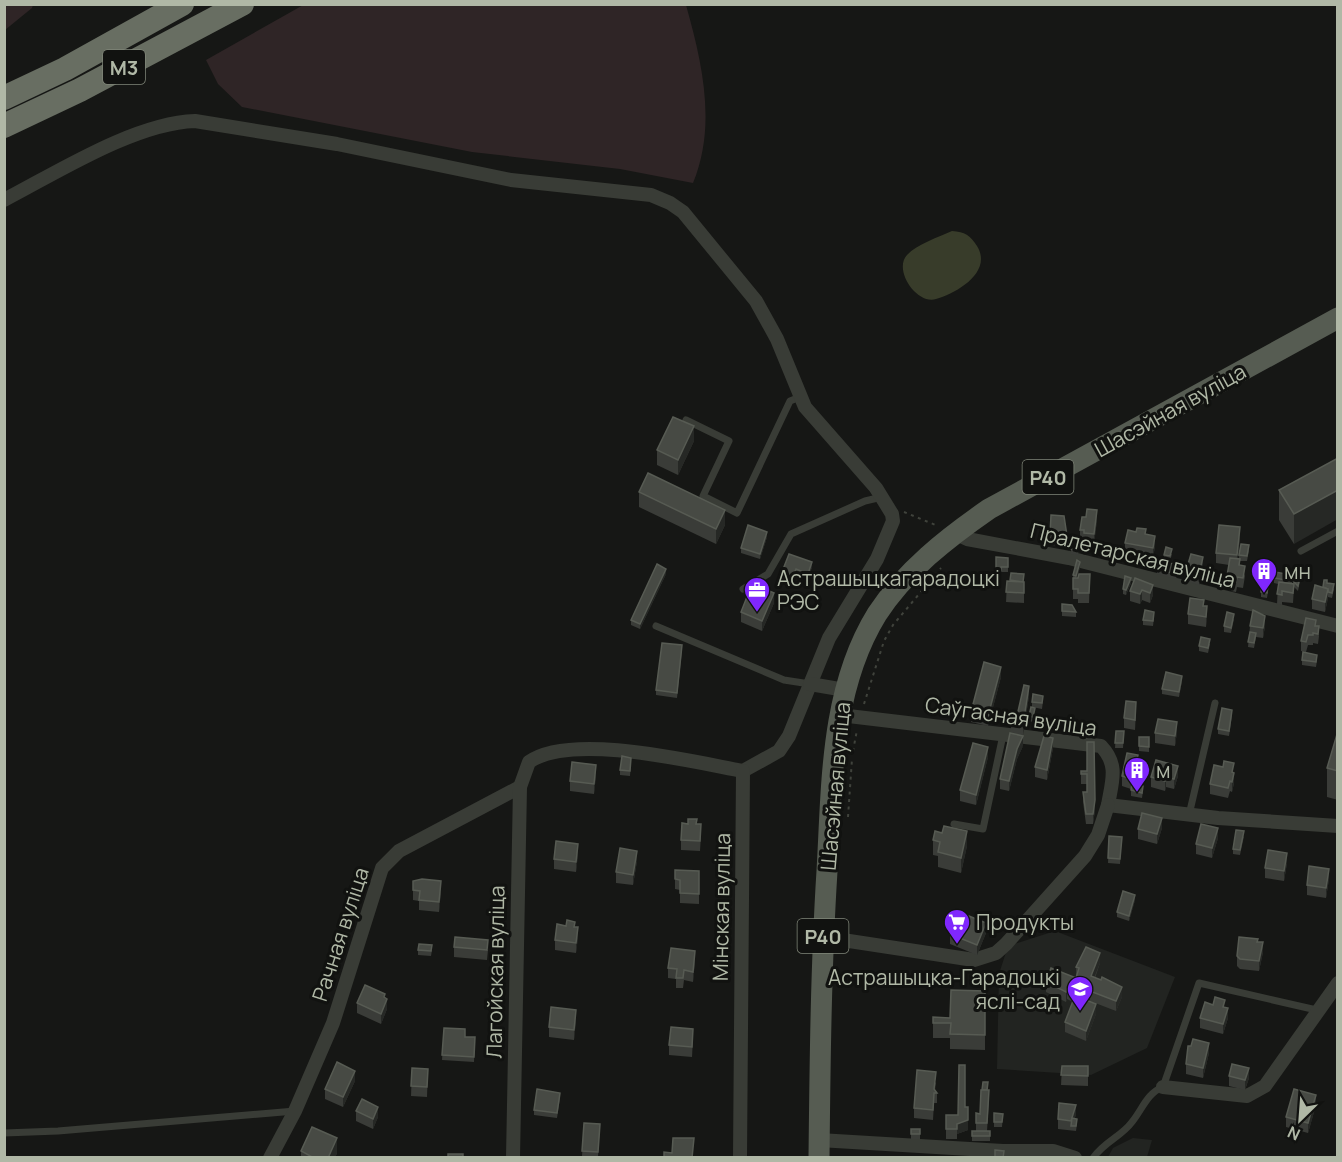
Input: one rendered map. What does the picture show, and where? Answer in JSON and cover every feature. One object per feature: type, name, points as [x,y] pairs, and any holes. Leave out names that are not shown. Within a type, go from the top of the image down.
[{"type":"highway","name":"М3","points":[[4,98],[65,69],[182,4]]},
{"type":"highway","name":"М3","points":[[4,126],[80,90],[242,4]]},
{"type":"main road","name":"Шасэйная вуліца","points":[[819,1149],[823,937],[831,803],[850,716],[845,690],[856,656],[877,614],[908,575],[954,533],[989,509],[1338,318]]},
{"type":"street","points":[[4,200],[124,140],[177,122],[195,121],[337,144],[511,180],[651,195],[683,212],[756,301],[777,339],[800,397],[811,415],[885,502],[893,521],[886,542],[829,638],[789,736],[779,751],[743,771],[635,752],[568,752],[540,755],[529,762],[520,787]]},
{"type":"street","name":"Пралетарская вуліца","points":[[954,533],[967,539],[1069,558],[1338,626]]},
{"type":"street","points":[[810,684],[845,690]]},
{"type":"street","name":"Саўгасная вуліца","points":[[823,937],[974,960],[996,953],[1089,851],[1108,805],[1113,763],[1111,757],[1101,746],[850,716]]},
{"type":"street","name":"Мінская вуліца","points":[[740,1158],[743,771]]},
{"type":"street","name":"Рачная вуліца","points":[[270,1158],[295,1111],[333,1023],[381,868],[399,851],[520,787]]},
{"type":"street","name":"Лагойская вуліца","points":[[513,1158],[520,787]]},
{"type":"street","points":[[1108,805],[1190,815],[1338,826]]},
{"type":"street","points":[[1163,1087],[1247,1096],[1256,1093],[1265,1086],[1321,1011],[1338,983]]},
{"type":"street","points":[[819,1149],[1060,1151],[1075,1158]]},
{"type":"lane","points":[[686,420],[729,441],[703,496],[737,513],[790,401],[800,397]]},
{"type":"lane","points":[[743,589],[768,574],[792,534],[865,501],[885,502]]},
{"type":"lane","points":[[1301,551],[1338,531]]},
{"type":"lane","points":[[656,626],[784,680],[810,684]]},
{"type":"lane","points":[[1190,815],[1215,703]]},
{"type":"lane","points":[[954,824],[983,829],[1003,735]]},
{"type":"lane","points":[[1094,1158],[1109,1139],[1132,1123],[1155,1090],[1163,1087],[1199,983],[1321,1011]]},
{"type":"lane","points":[[4,1133],[58,1131],[295,1111]]},
{"type":"path","points":[[885,502],[954,533]]},
{"type":"path","points":[[847,823],[852,753],[850,716],[892,625],[945,564]]},
{"type":"shaded area","points":[[5,4],[33,4],[33,5],[5,30]]},
{"type":"shaded area","points":[[305,4],[686,5],[702,71],[706,116],[700,161],[693,183],[620,169],[472,152],[242,107],[218,84],[206,60]]},
{"type":"shaded area","points":[[952,231],[967,235],[977,246],[981,255],[977,273],[954,292],[936,299],[921,297],[909,285],[905,277],[903,261],[916,247]]},
{"type":"shaded area","name":"Астрашыцка-Гарадоцкі яслі-сад","points":[[1055,931],[1175,977],[1147,1048],[1091,1075],[997,1069],[999,974],[1008,946]]},
{"type":"shaded area","points":[[1133,1138],[1152,1140],[1147,1157],[1108,1157],[1113,1148]]},
{"type":"building","points":[[673,417],[694,426],[678,460],[657,450]]},
{"type":"building","points":[[1338,458],[1338,490],[1294,514],[1279,490]]},
{"type":"building","points":[[648,473],[725,510],[716,529],[639,492]]},
{"type":"building","points":[[1087,509],[1097,510],[1094,534],[1080,530],[1082,517],[1086,517]]},
{"type":"building","points":[[1051,515],[1064,516],[1067,536],[1050,535]]},
{"type":"building","points":[[748,525],[767,532],[760,554],[741,548]]},
{"type":"building","points":[[1219,525],[1240,527],[1237,555],[1216,553]]},
{"type":"building","points":[[1137,528],[1146,529],[1145,534],[1155,536],[1153,548],[1125,543],[1128,530],[1136,532]]},
{"type":"building","points":[[1073,539],[1079,540],[1078,550],[1071,549]]},
{"type":"building","points":[[1241,544],[1249,545],[1247,556],[1239,555]]},
{"type":"building","points":[[1166,547],[1172,549],[1170,556],[1164,555]]},
{"type":"building","points":[[789,554],[812,562],[808,574],[796,569],[793,576],[782,572]]},
{"type":"building","points":[[1191,554],[1203,557],[1199,575],[1186,571]]},
{"type":"building","points":[[996,557],[1008,558],[1008,567],[1001,567],[1001,570],[996,569]]},
{"type":"building","points":[[1230,558],[1240,559],[1239,565],[1245,566],[1243,578],[1237,577],[1236,582],[1231,581],[1231,576],[1227,576]]},
{"type":"building","points":[[1077,560],[1080,562],[1076,576],[1073,575]]},
{"type":"building","points":[[1163,561],[1166,564],[1179,563],[1176,574],[1157,569],[1159,562]]},
{"type":"building","points":[[657,564],[666,569],[640,624],[631,620]]},
{"type":"building","points":[[1275,572],[1292,575],[1291,581],[1274,578]]},
{"type":"building","points":[[1011,573],[1024,574],[1023,582],[1010,580]]},
{"type":"building","points":[[1079,574],[1090,574],[1089,593],[1078,593],[1078,589],[1073,589],[1073,578],[1078,578]]},
{"type":"building","points":[[1294,575],[1300,576],[1298,586],[1293,581]]},
{"type":"building","points":[[1125,576],[1131,578],[1126,590],[1123,589]]},
{"type":"building","points":[[1135,578],[1153,585],[1150,593],[1142,590],[1140,594],[1130,591]]},
{"type":"building","points":[[1324,580],[1334,584],[1332,593],[1323,587]]},
{"type":"building","points":[[1007,581],[1024,582],[1024,593],[1006,592]]},
{"type":"building","points":[[1279,582],[1294,584],[1293,593],[1282,591],[1282,595],[1277,594]]},
{"type":"building","points":[[752,584],[774,593],[762,621],[741,612]]},
{"type":"building","points":[[1262,585],[1268,586],[1267,593],[1261,592]]},
{"type":"building","points":[[1315,585],[1328,589],[1325,602],[1312,599]]},
{"type":"building","points":[[1190,598],[1204,600],[1203,606],[1207,606],[1206,617],[1188,614]]},
{"type":"building","points":[[1062,604],[1072,605],[1076,612],[1062,611]]},
{"type":"building","points":[[1145,610],[1154,612],[1153,621],[1143,620]]},
{"type":"building","points":[[1253,610],[1265,616],[1263,628],[1250,626]]},
{"type":"building","points":[[1227,612],[1234,614],[1231,628],[1224,626]]},
{"type":"building","points":[[1306,618],[1316,620],[1315,626],[1319,626],[1318,634],[1308,635],[1306,642],[1301,641]]},
{"type":"building","points":[[1250,632],[1256,633],[1254,643],[1248,642]]},
{"type":"building","points":[[1201,637],[1210,639],[1208,648],[1199,646]]},
{"type":"building","points":[[662,643],[682,645],[677,693],[656,690]]},
{"type":"building","points":[[1303,652],[1317,655],[1316,662],[1302,660]]},
{"type":"building","points":[[984,662],[1001,667],[988,716],[971,712]]},
{"type":"building","points":[[1166,672],[1182,676],[1179,692],[1162,689]]},
{"type":"building","points":[[1024,685],[1029,686],[1023,725],[1011,722],[1013,715],[1017,716]]},
{"type":"building","points":[[1033,694],[1043,696],[1042,703],[1032,702]]},
{"type":"building","points":[[1126,701],[1136,702],[1135,720],[1124,718]]},
{"type":"building","points":[[1031,707],[1035,708],[1033,717],[1029,716]]},
{"type":"building","points":[[1222,708],[1232,710],[1229,731],[1218,729]]},
{"type":"building","points":[[1158,719],[1177,722],[1175,736],[1155,733]]},
{"type":"building","points":[[1116,731],[1124,731],[1123,743],[1115,743]]},
{"type":"building","points":[[1338,731],[1338,771],[1327,768]]},
{"type":"building","points":[[1010,733],[1023,736],[1017,749],[1009,781],[1000,779]]},
{"type":"building","points":[[1044,736],[1053,738],[1047,770],[1035,767]]},
{"type":"building","points":[[1139,737],[1149,737],[1149,747],[1139,746]]},
{"type":"building","points":[[1087,742],[1094,742],[1095,800],[1093,814],[1086,814],[1083,792],[1087,792],[1087,774],[1081,774],[1081,771],[1087,771]]},
{"type":"building","points":[[973,743],[988,747],[976,795],[960,790]]},
{"type":"building","points":[[1127,753],[1138,755],[1132,779],[1122,776]]},
{"type":"building","points":[[622,756],[631,758],[630,771],[620,770]]},
{"type":"building","points":[[1156,760],[1178,766],[1174,779],[1166,777],[1165,781],[1151,777]]},
{"type":"building","points":[[1224,761],[1234,763],[1232,782],[1230,781],[1228,788],[1210,784],[1214,765],[1223,767]]},
{"type":"building","points":[[572,762],[596,765],[594,784],[570,781]]},
{"type":"building","points":[[1132,784],[1143,786],[1142,793],[1131,790]]},
{"type":"building","points":[[1142,813],[1162,818],[1157,834],[1138,829]]},
{"type":"building","points":[[688,819],[697,819],[696,824],[701,824],[700,841],[681,840],[682,823],[688,824]]},
{"type":"building","points":[[1201,824],[1218,828],[1212,848],[1196,844]]},
{"type":"building","points":[[944,826],[967,831],[961,858],[938,852],[940,842],[933,840],[935,831],[942,833]]},
{"type":"building","points":[[1236,830],[1244,831],[1240,850],[1233,849]]},
{"type":"building","points":[[1109,836],[1122,837],[1120,859],[1108,858]]},
{"type":"building","points":[[556,841],[578,844],[576,862],[554,859]]},
{"type":"building","points":[[620,848],[637,851],[633,875],[616,872]]},
{"type":"building","points":[[1268,850],[1287,853],[1284,871],[1265,868]]},
{"type":"building","points":[[1309,866],[1329,869],[1326,888],[1307,885]]},
{"type":"building","points":[[675,870],[699,871],[699,894],[680,893],[680,880],[675,879]]},
{"type":"building","points":[[422,879],[441,881],[439,902],[419,900],[420,891],[413,890],[413,881]]},
{"type":"building","points":[[1123,891],[1135,895],[1129,916],[1117,912]]},
{"type":"building","points":[[959,912],[986,923],[977,945],[950,934]]},
{"type":"building","points":[[567,920],[575,922],[574,927],[578,927],[576,943],[555,940],[557,924],[566,926]]},
{"type":"building","points":[[455,937],[488,940],[487,950],[454,947]]},
{"type":"building","points":[[1239,937],[1258,939],[1257,942],[1263,942],[1259,961],[1240,959],[1237,956]]},
{"type":"building","points":[[419,944],[432,945],[431,951],[418,950]]},
{"type":"building","points":[[1086,947],[1100,953],[1091,976],[1101,980],[1102,977],[1122,987],[1116,1001],[1090,991],[1086,1000],[1096,1004],[1086,1031],[1065,1022],[1076,993],[1067,989],[1066,992],[1046,982],[1051,968],[1076,978],[1079,968],[1076,967]]},
{"type":"building","points":[[671,948],[695,951],[693,972],[684,970],[683,978],[676,978],[677,969],[668,968]]},
{"type":"building","points":[[365,985],[385,994],[384,997],[387,999],[381,1014],[357,1003]]},
{"type":"building","points":[[951,990],[985,991],[985,1035],[950,1034],[951,1023],[933,1023],[933,1017],[950,1018]]},
{"type":"building","points":[[1215,997],[1225,1000],[1223,1007],[1228,1008],[1223,1024],[1200,1018],[1205,1002],[1213,1005]]},
{"type":"building","points":[[551,1007],[576,1010],[574,1030],[549,1027]]},
{"type":"building","points":[[671,1027],[693,1029],[692,1047],[669,1045]]},
{"type":"building","points":[[444,1028],[465,1029],[465,1037],[475,1037],[474,1057],[442,1055]]},
{"type":"building","points":[[1193,1039],[1209,1043],[1203,1068],[1186,1064],[1188,1046],[1191,1046]]},
{"type":"building","points":[[337,1062],[355,1071],[343,1097],[325,1089]]},
{"type":"building","points":[[1232,1064],[1249,1068],[1245,1080],[1229,1076]]},
{"type":"building","points":[[959,1065],[965,1065],[965,1107],[968,1107],[968,1120],[957,1124],[957,1129],[946,1129],[946,1115],[958,1115]]},
{"type":"building","points":[[1062,1066],[1088,1066],[1088,1076],[1061,1075]]},
{"type":"building","points":[[412,1068],[428,1069],[427,1087],[411,1086]]},
{"type":"building","points":[[917,1070],[936,1072],[934,1089],[937,1093],[934,1093],[933,1110],[914,1108]]},
{"type":"building","points":[[983,1082],[988,1082],[987,1090],[982,1090]]},
{"type":"building","points":[[537,1089],[560,1093],[557,1113],[534,1110]]},
{"type":"building","points":[[1294,1089],[1316,1095],[1308,1123],[1286,1117]]},
{"type":"building","points":[[981,1090],[989,1090],[987,1123],[976,1123],[976,1113],[980,1114]]},
{"type":"building","points":[[362,1099],[378,1107],[373,1119],[356,1111]]},
{"type":"building","points":[[1059,1103],[1076,1105],[1071,1121],[1058,1119]]},
{"type":"building","points":[[994,1113],[1003,1114],[1002,1122],[994,1122]]},
{"type":"building","points":[[1072,1118],[1077,1119],[1076,1126],[1071,1126]]},
{"type":"building","points":[[584,1123],[600,1124],[598,1152],[582,1151]]},
{"type":"building","points":[[312,1127],[337,1138],[328,1158],[314,1158],[301,1151]]},
{"type":"building","points":[[911,1129],[920,1129],[920,1134],[911,1134]]},
{"type":"building","points":[[972,1131],[990,1131],[990,1136],[972,1136]]},
{"type":"building","points":[[673,1138],[694,1138],[692,1158],[664,1158],[664,1152],[672,1153]]},
{"type":"building","points":[[995,1150],[1004,1151],[1003,1158],[995,1158]]},
{"type":"building","points":[[448,1154],[463,1154],[463,1158],[448,1158]]},
{"type":"place","name":"мн","points":[[1264,594]]},
{"type":"place","name":"Астрашыцкагарадоцкі РЭС","points":[[757,613]]},
{"type":"place","name":"м","points":[[1137,793]]},
{"type":"place","name":"Продукты","points":[[957,945]]},
{"type":"place","name":"Астрашыцка-Гарадоцкі яслі-сад","points":[[1080,1012]]}]
